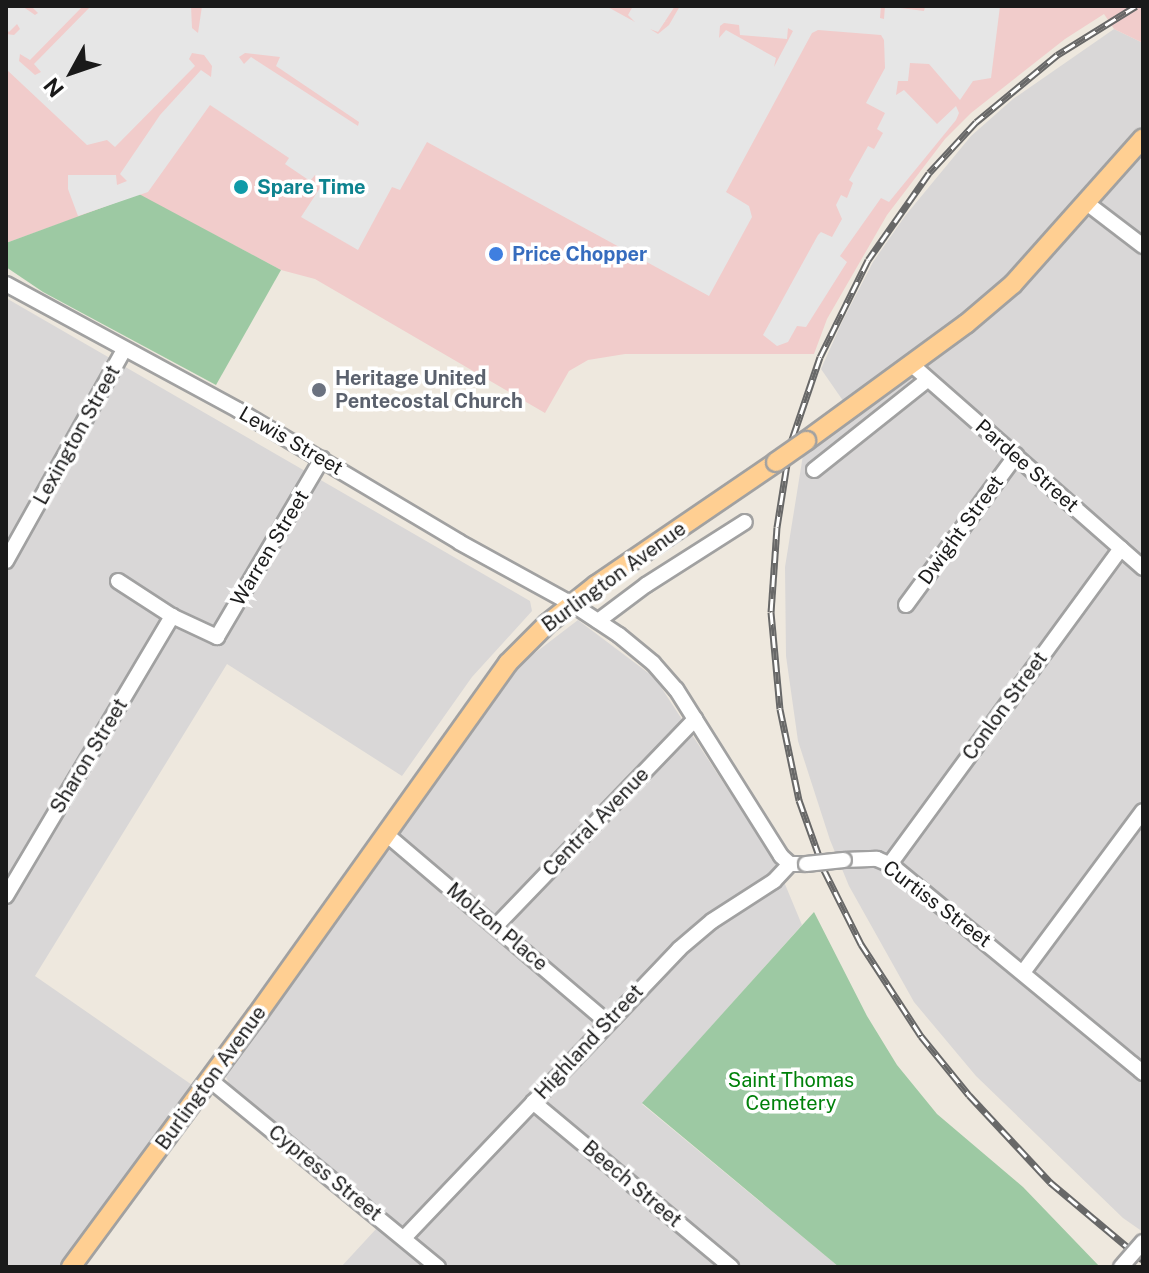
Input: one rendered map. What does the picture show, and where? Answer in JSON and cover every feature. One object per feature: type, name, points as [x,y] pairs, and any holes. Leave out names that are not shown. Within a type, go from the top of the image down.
[{"type":"main road","name":"Burlington Avenue","points":[[71,1267],[210,1080],[495,679],[547,624],[806,441],[1013,284],[1088,204],[1143,138]]},
{"type":"street","points":[[1088,204],[1143,246]]},
{"type":"street","name":"Lewis Street","points":[[6,284],[322,459],[459,542],[572,604]]},
{"type":"street","name":"Lexington Street","points":[[6,561],[124,350]]},
{"type":"street","name":"Pardee Street","points":[[911,364],[1143,568]]},
{"type":"street","points":[[814,470],[927,380]]},
{"type":"street","name":"Dwight Street","points":[[906,605],[1016,455]]},
{"type":"street","name":"Warren Street","points":[[172,616],[217,637],[322,459]]},
{"type":"street","name":"Burlington Avenue","points":[[598,621],[646,585],[745,522]]},
{"type":"street","name":"Conlon Street","points":[[890,864],[1121,548]]},
{"type":"street","points":[[118,581],[172,616]]},
{"type":"street","points":[[572,604],[659,668],[695,719],[781,856],[790,864]]},
{"type":"street","name":"Sharon Street","points":[[6,896],[172,616]]},
{"type":"street","name":"Central Avenue","points":[[497,925],[695,719]]},
{"type":"street","points":[[1024,971],[1143,811]]},
{"type":"street","name":"Molzon Place","points":[[386,834],[497,925],[607,1022]]},
{"type":"street","name":"Curtiss Street","points":[[790,864],[868,859],[890,864],[1024,971],[1143,1073]]},
{"type":"street","name":"Highland Street","points":[[404,1238],[693,935],[774,881],[790,864]]},
{"type":"street","name":"Cypress Street","points":[[210,1080],[438,1267]]},
{"type":"street","name":"Beech Street","points":[[533,1102],[731,1267]]},
{"type":"street","points":[[1121,1267],[1143,1242]]},
{"type":"shaded area","points":[[6,6],[1143,6],[1143,43],[1114,29],[1104,14],[1065,39],[971,113],[945,139],[887,215],[827,319],[814,354],[625,354],[588,360],[569,371],[545,413],[315,279],[281,270],[139,195],[6,243]]},
{"type":"shaded area","points":[[6,6],[22,6],[35,15],[38,13],[31,6],[83,6],[30,60],[20,54],[19,61],[35,75],[41,72],[34,64],[91,6],[191,6],[192,28],[198,33],[202,6],[606,6],[635,22],[628,15],[633,6],[675,6],[658,32],[650,29],[658,34],[669,25],[680,6],[881,6],[880,18],[884,19],[885,6],[924,11],[925,7],[916,6],[1000,6],[991,78],[973,81],[960,100],[929,64],[910,63],[908,81],[898,81],[896,95],[904,90],[937,124],[956,106],[959,113],[956,120],[889,202],[881,198],[840,256],[847,262],[806,327],[797,326],[788,342],[777,346],[763,335],[818,235],[821,232],[832,237],[842,219],[836,205],[841,195],[847,198],[853,183],[849,180],[868,146],[874,149],[883,133],[877,129],[885,113],[866,103],[885,68],[881,35],[818,30],[812,33],[726,192],[749,206],[752,217],[709,296],[427,142],[400,190],[392,187],[358,250],[301,217],[320,188],[322,179],[315,175],[310,181],[285,164],[289,158],[210,105],[148,192],[78,216],[68,189],[68,175],[116,175],[117,185],[127,181],[120,174],[160,115],[201,70],[211,77],[212,66],[204,55],[192,53],[189,59],[195,66],[115,147],[107,140],[87,145],[6,69],[6,34],[14,35],[20,29],[17,24],[9,32],[6,29]],"holes":[[[724,23],[739,25],[740,35],[787,39],[788,28],[793,31],[774,67],[776,58],[726,30],[719,38],[720,26]],[[245,53],[280,57],[276,66],[359,122],[358,126],[251,57],[244,64],[239,57]]]},
{"type":"shaded area","points":[[1114,29],[1143,43],[1143,1232],[1123,1218],[976,1076],[914,1002],[849,886],[830,840],[798,741],[786,656],[785,567],[803,455],[855,418],[821,369],[873,262],[905,216],[971,136],[1013,99]]},
{"type":"shaded area","points":[[6,298],[530,601],[532,611],[472,677],[402,776],[227,664],[35,976],[195,1087],[59,1267],[6,1267]]},
{"type":"shaded area","points":[[578,620],[655,678],[777,865],[802,925],[642,1104],[839,1267],[341,1267],[388,1216],[230,1085],[225,1075],[514,669]]},
{"type":"green space","points":[[139,194],[281,270],[216,385],[43,292],[6,267],[6,243]]},
{"type":"green space","name":"Saint Thomas Cemetery","points":[[814,912],[867,1016],[897,1065],[937,1114],[1023,1187],[1100,1267],[839,1267],[642,1103]]},
{"type":"railway","points":[[1136,6],[1057,55],[976,122],[929,173],[868,260],[820,357],[790,445],[777,527],[771,612],[780,709],[799,800],[824,870],[861,944],[921,1036],[969,1095],[1050,1182],[1143,1260]]},
{"type":"place","name":"Spare Time","points":[[241,187]]},
{"type":"place","name":"Price Chopper","points":[[496,254]]},
{"type":"place","name":"Heritage United Pentecostal Church","points":[[319,390]]}]
